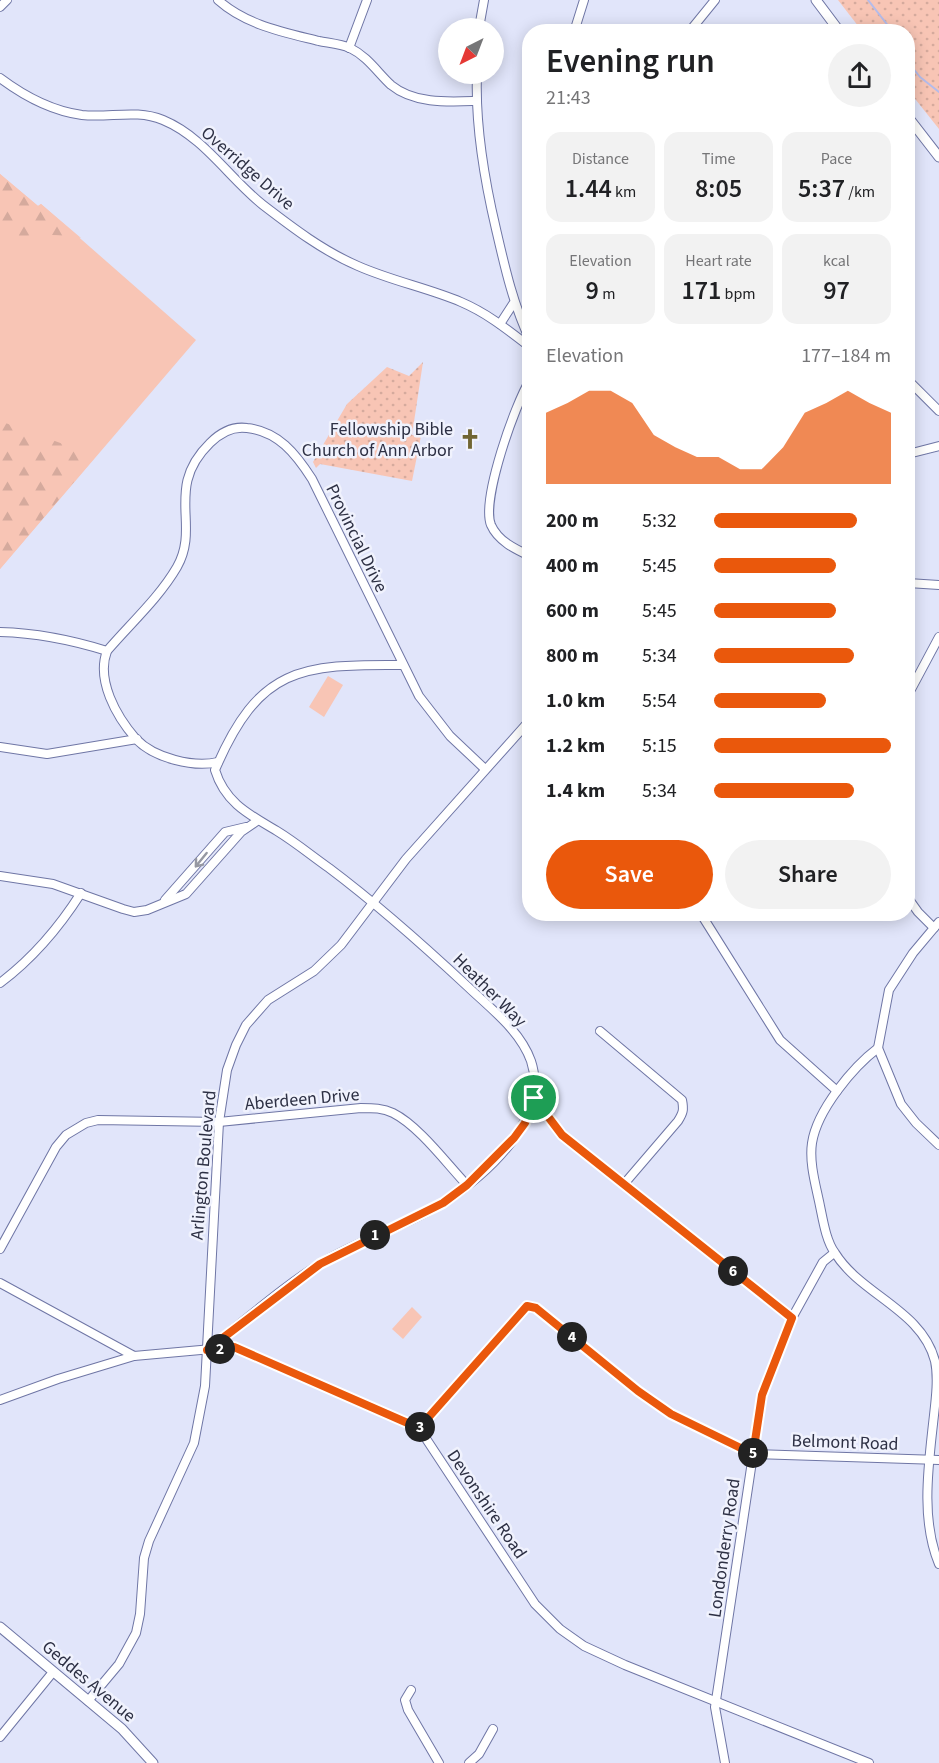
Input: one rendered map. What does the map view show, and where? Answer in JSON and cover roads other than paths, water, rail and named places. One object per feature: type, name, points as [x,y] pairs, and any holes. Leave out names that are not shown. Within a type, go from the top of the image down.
[{"type":"main road","points":[[816,0],[834,24]]},
{"type":"main road","points":[[915,126],[939,157]]},
{"type":"main road","name":"Geddes Avenue","points":[[0,1627],[122,1729],[153,1763]]},
{"type":"street","points":[[0,7],[7,0]]},
{"type":"street","points":[[218,0],[250,21],[274,30],[349,48],[364,56],[393,86],[407,94],[437,101],[476,101]]},
{"type":"street","points":[[349,48],[367,0]]},
{"type":"street","points":[[481,18],[484,0]]},
{"type":"street","points":[[576,24],[584,0]]},
{"type":"street","points":[[696,24],[715,0]]},
{"type":"street","name":"Overridge Drive","points":[[0,78],[43,105],[83,115],[145,115],[178,128],[212,156],[236,182],[316,244],[358,266],[462,303],[500,324],[522,341]]},
{"type":"street","points":[[477,84],[476,101],[483,173],[513,304],[522,323]]},
{"type":"street","points":[[500,324],[513,304]]},
{"type":"street","points":[[915,387],[939,411]]},
{"type":"street","points":[[522,399],[508,432],[495,476],[489,509],[491,524],[498,536],[522,551]]},
{"type":"street","name":"Provincial Drive","points":[[107,651],[177,567],[185,540],[185,489],[200,455],[223,433],[241,427],[262,430],[279,440],[299,460],[312,479],[403,665],[432,717],[485,769]]},
{"type":"street","points":[[915,452],[939,446]]},
{"type":"street","points":[[915,583],[939,585]]},
{"type":"street","points":[[0,632],[26,633],[81,643],[107,651],[102,665],[103,682],[117,711],[136,739],[170,757],[206,765],[218,762],[242,720],[276,682],[306,670],[342,665],[403,665]]},
{"type":"street","points":[[915,681],[939,637]]},
{"type":"street","name":"Arlington Boulevard","points":[[88,1701],[124,1658],[136,1633],[140,1614],[144,1558],[149,1540],[199,1430],[205,1386],[219,1122],[227,1070],[246,1025],[274,996],[328,959],[406,860],[522,729]]},
{"type":"street","points":[[0,747],[47,754],[136,739]]},
{"type":"street","name":"Heather Way","points":[[207,1350],[320,1264],[443,1203],[467,1185],[514,1138],[525,1123],[534,1098],[535,1077],[531,1060],[509,1026],[373,902],[278,831],[257,821],[229,799],[214,770],[218,762]]},
{"type":"street","points":[[162,903],[225,832],[246,827],[257,821]]},
{"type":"street","points":[[0,876],[53,884],[134,912],[147,910],[186,894],[198,884],[246,827]]},
{"type":"street","points":[[0,982],[19,968],[72,908],[81,892]]},
{"type":"street","points":[[915,908],[937,925],[907,962],[889,990],[879,1048],[901,1104],[916,1123],[939,1145]]},
{"type":"street","points":[[705,921],[780,1041],[837,1090]]},
{"type":"street","points":[[600,1031],[682,1100],[684,1107],[684,1113],[678,1121],[624,1184]]},
{"type":"street","points":[[879,1048],[865,1058],[837,1090],[812,1142],[812,1168],[823,1220],[834,1253],[891,1306],[910,1320],[927,1340],[936,1362],[937,1405],[929,1460],[930,1526],[939,1564]]},
{"type":"street","points":[[534,1098],[562,1135],[792,1318]]},
{"type":"street","name":"Aberdeen Drive","points":[[0,1249],[56,1147],[75,1128],[98,1120],[219,1122],[380,1108],[394,1114],[409,1125],[467,1185]]},
{"type":"street","name":"Londonderry Road","points":[[725,1763],[716,1720],[716,1700],[762,1395],[792,1318],[823,1262],[834,1253]]},
{"type":"street","points":[[0,1284],[134,1356]]},
{"type":"street","name":"Belmont Road","points":[[419,1428],[527,1306],[536,1308],[638,1391],[671,1414],[753,1454],[939,1460]]},
{"type":"street","points":[[0,1400],[58,1379],[134,1356],[234,1347],[419,1428]]},
{"type":"street","name":"Devonshire Road","points":[[419,1428],[535,1604],[561,1629],[584,1646],[625,1665],[869,1763]]},
{"type":"street","points":[[0,1737],[53,1672]]},
{"type":"street","points":[[411,1690],[405,1700],[408,1710],[439,1763]]},
{"type":"street","points":[[469,1763],[479,1754],[493,1729]]},
{"type":"waterway","points":[[868,0],[887,24]]},
{"type":"waterway","points":[[915,71],[939,92]]},
{"type":"place","name":"Fellowship Bible Church of Ann Arbor","points":[[470,439]]}]
